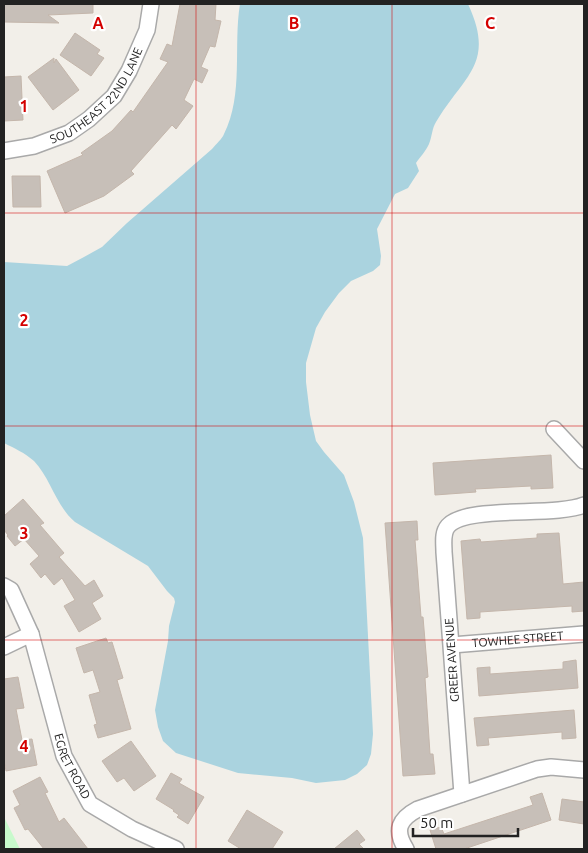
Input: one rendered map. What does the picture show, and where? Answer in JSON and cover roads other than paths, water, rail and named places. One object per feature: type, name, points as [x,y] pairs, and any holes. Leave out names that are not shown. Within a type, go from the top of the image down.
[{"type":"street","name":"SOUTHEAST 22ND LANE","points":[[4,151],[34,146],[69,133],[89,119],[114,96],[129,71],[147,30],[151,4]]},
{"type":"street","points":[[554,429],[584,461]]},
{"type":"street","name":"GREER AVENUE","points":[[462,794],[444,552],[444,537],[447,527],[452,522],[472,515],[563,510],[584,505]]},
{"type":"street","name":"EGRET ROAD","points":[[4,586],[11,590],[31,634],[64,756],[90,804],[132,829],[176,849]]},
{"type":"street","points":[[4,647],[31,634]]},
{"type":"street","name":"TOWHEE STREET","points":[[452,645],[584,634]]},
{"type":"street","points":[[406,849],[400,835],[400,827],[404,819],[418,808],[537,769],[551,767],[584,770]]},
{"type":"water","points":[[240,4],[468,4],[476,24],[479,41],[478,55],[473,68],[436,122],[428,147],[416,163],[419,171],[408,188],[395,194],[377,229],[381,256],[380,265],[373,271],[351,281],[339,293],[316,328],[306,363],[310,415],[316,441],[344,475],[354,502],[363,538],[373,734],[371,754],[367,765],[357,774],[345,780],[316,783],[292,778],[238,773],[176,753],[163,741],[155,710],[169,626],[175,602],[174,598],[148,566],[68,516],[34,461],[4,443],[4,262],[67,266],[84,257],[102,247],[212,149],[224,134],[234,103]]}]
